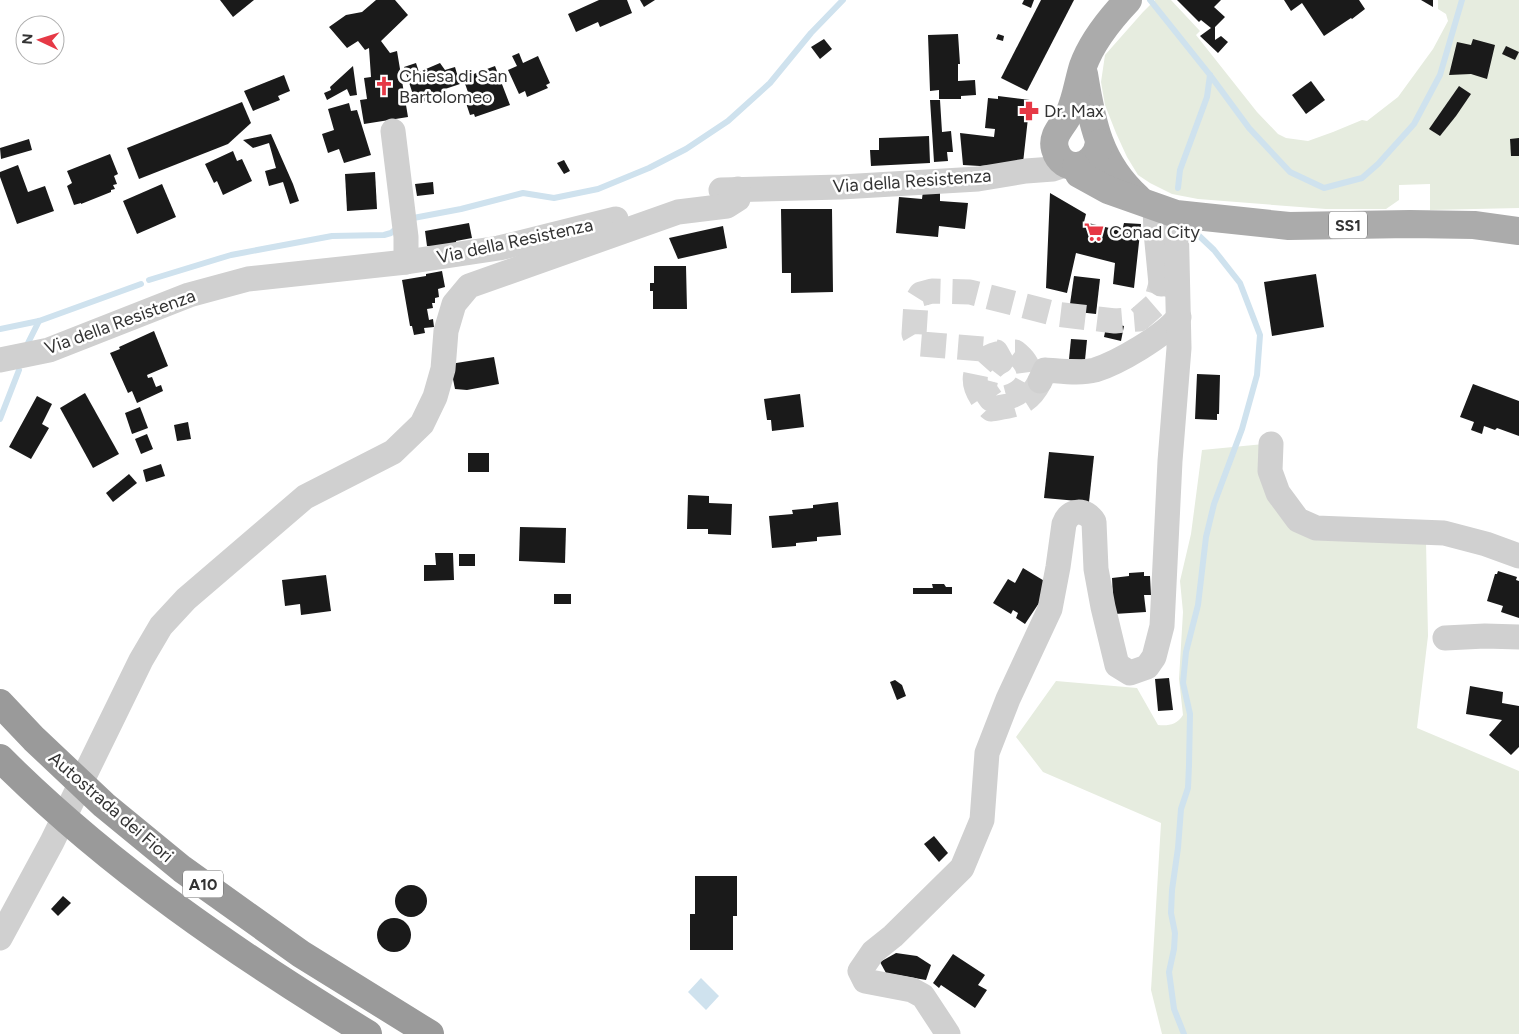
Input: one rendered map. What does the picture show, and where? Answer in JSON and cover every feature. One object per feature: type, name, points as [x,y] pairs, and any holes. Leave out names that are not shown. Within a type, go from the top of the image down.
[{"type":"highway","name":"Autostrada dei Fiori","points":[[0,703],[34,739],[104,805],[182,869],[301,954],[430,1034]]},
{"type":"highway","name":"Autostrada dei Fiori","points":[[0,758],[26,785],[111,858],[210,932],[368,1034]]},
{"type":"main road","points":[[1064,153],[1069,114],[1083,66],[1095,41],[1123,6]]},
{"type":"main road","points":[[1083,66],[1090,113],[1097,136],[1115,175],[1158,208]]},
{"type":"main road","points":[[1075,121],[1089,124],[1097,136],[1095,157],[1083,165],[1064,153],[1061,127],[1075,121]]},
{"type":"main road","name":"SS1","points":[[1064,153],[1079,174],[1108,190],[1158,208],[1289,226],[1474,225],[1519,231]]},
{"type":"street","points":[[393,131],[406,237],[406,262]]},
{"type":"street","name":"Via della Resistenza","points":[[0,360],[49,350],[189,295],[248,279],[406,262],[499,248],[613,220],[662,200],[692,193],[738,188],[765,189],[978,180],[1038,170],[1049,159],[1064,153]]},
{"type":"street","points":[[0,938],[52,842],[142,660],[161,626],[186,599],[304,497],[393,452],[422,424],[435,397],[442,369],[446,331],[454,304],[469,286],[678,212],[727,206],[738,199],[738,188]]},
{"type":"street","points":[[1158,208],[1156,232],[1160,284]]},
{"type":"street","points":[[948,1034],[923,996],[912,990],[865,981],[860,971],[873,952],[893,936],[962,868],[982,820],[987,753],[1008,699],[1050,609],[1064,524],[1066,519],[1073,513],[1083,512],[1088,514],[1094,522],[1096,568],[1117,665],[1130,673],[1148,667],[1154,657],[1162,626],[1170,470],[1179,356],[1179,317],[1158,208]]},
{"type":"street","points":[[1040,381],[1046,370],[1067,372],[1094,370],[1136,350],[1172,326],[1179,317]]},
{"type":"street","points":[[1270,444],[1270,471],[1278,493],[1298,520],[1316,528],[1444,534],[1486,544],[1519,556]]},
{"type":"street","points":[[1445,638],[1519,637]]},
{"type":"shaded area","points":[[1155,0],[1171,0],[1200,31],[1196,35],[1257,112],[1278,134],[1286,138],[1308,141],[1362,120],[1367,121],[1398,97],[1433,49],[1448,21],[1446,14],[1438,9],[1438,0],[1519,0],[1519,208],[1430,210],[1430,184],[1399,185],[1399,200],[1386,209],[1326,209],[1198,199],[1172,194],[1150,183],[1138,175],[1127,157],[1105,105],[1101,82],[1105,55]]},
{"type":"shaded area","points":[[1264,444],[1287,506],[1329,529],[1426,541],[1428,636],[1417,728],[1519,771],[1519,1034],[1162,1034],[1151,990],[1161,823],[1043,772],[1016,737],[1056,681],[1137,688],[1158,725],[1172,724],[1181,718],[1183,715],[1179,679],[1183,612],[1180,581],[1191,534],[1202,450]]},
{"type":"water","points":[[701,978],[719,996],[706,1010],[688,992]]},
{"type":"building","points":[[220,0],[254,0],[233,17]]},
{"type":"building","points":[[376,0],[395,0],[408,15],[381,41],[390,53],[397,51],[408,117],[364,124],[360,100],[367,99],[364,78],[371,77],[369,48],[365,50],[358,41],[347,48],[329,27],[346,15],[362,12]]},
{"type":"building","points":[[599,0],[627,0],[632,13],[600,27],[598,22],[576,32],[568,14]]},
{"type":"building","points":[[640,0],[655,0],[644,7]]},
{"type":"building","points":[[1024,0],[1034,0],[1031,8],[1022,4]]},
{"type":"building","points":[[1041,0],[1074,0],[1027,91],[1001,78]]},
{"type":"building","points":[[1177,0],[1221,0],[1214,7],[1225,17],[1215,27],[1215,40],[1221,36],[1228,42],[1218,53],[1200,36],[1211,28],[1201,20],[1199,22]]},
{"type":"building","points":[[1284,0],[1359,0],[1365,9],[1324,36],[1302,3],[1291,11]]},
{"type":"building","points":[[1421,0],[1433,0],[1433,7]]},
{"type":"building","points":[[958,34],[960,64],[958,64],[958,81],[975,80],[976,95],[961,96],[961,99],[939,99],[939,90],[930,91],[928,35]]},
{"type":"building","points":[[998,34],[1004,36],[1003,41],[996,39]]},
{"type":"building","points":[[824,39],[832,49],[820,59],[811,47]]},
{"type":"building","points":[[1473,39],[1495,45],[1487,79],[1471,74],[1449,75],[1457,42],[1471,45]]},
{"type":"building","points":[[1506,46],[1519,52],[1515,60],[1502,54]]},
{"type":"building","points":[[519,53],[523,63],[538,56],[550,83],[546,85],[548,88],[527,97],[525,91],[519,94],[508,70],[517,66],[512,56]]},
{"type":"building","points":[[416,63],[419,72],[440,63],[445,70],[455,67],[460,84],[445,89],[446,94],[416,104],[404,67]]},
{"type":"building","points":[[353,66],[357,95],[350,96],[347,89],[327,100],[324,93],[331,90],[330,87]]},
{"type":"building","points":[[495,66],[510,105],[475,117],[474,114],[470,115],[464,97],[469,95],[463,78]]},
{"type":"building","points":[[284,75],[290,91],[278,96],[280,100],[253,111],[244,91]]},
{"type":"building","points":[[1311,81],[1325,100],[1306,114],[1292,95]]},
{"type":"building","points":[[1459,86],[1471,94],[1440,136],[1429,129]]},
{"type":"building","points":[[998,96],[1030,100],[1023,163],[980,166],[963,165],[960,133],[994,137],[995,129],[985,128],[988,98],[998,99]]},
{"type":"building","points":[[930,100],[940,100],[942,132],[951,131],[953,152],[947,152],[948,161],[934,162]]},
{"type":"building","points":[[242,102],[251,123],[228,144],[139,179],[127,148]]},
{"type":"building","points":[[349,103],[351,111],[357,110],[371,155],[344,163],[339,149],[328,153],[322,134],[334,130],[328,109]]},
{"type":"building","points":[[271,134],[299,201],[290,204],[283,182],[269,186],[265,171],[276,168],[269,143],[253,148],[243,140]]},
{"type":"building","points":[[929,136],[930,163],[871,166],[870,150],[879,150],[879,138]]},
{"type":"building","points":[[1519,138],[1519,156],[1511,156],[1510,139]]},
{"type":"building","points":[[29,139],[32,150],[1,159],[0,148]]},
{"type":"building","points":[[233,151],[237,161],[242,159],[252,181],[223,195],[217,181],[214,183],[205,164]]},
{"type":"building","points":[[110,154],[118,174],[114,176],[117,184],[113,185],[115,189],[81,204],[74,205],[67,186],[72,183],[67,171]]},
{"type":"building","points":[[564,160],[570,171],[564,174],[557,163]]},
{"type":"building","points":[[18,165],[28,192],[45,186],[54,211],[17,224],[0,177],[0,172]]},
{"type":"building","points":[[375,172],[377,209],[347,211],[345,174]]},
{"type":"building","points":[[433,182],[434,194],[417,196],[415,184]]},
{"type":"building","points":[[162,184],[176,217],[137,234],[123,201]]},
{"type":"building","points":[[923,191],[940,192],[940,201],[968,203],[965,229],[939,226],[938,237],[896,233],[899,197],[922,199]]},
{"type":"building","points":[[1050,193],[1086,214],[1084,222],[1122,231],[1124,223],[1141,224],[1134,288],[1113,284],[1115,263],[1076,253],[1067,293],[1046,288]]},
{"type":"building","points":[[781,209],[832,209],[833,292],[791,293],[791,273],[782,273]]},
{"type":"building","points":[[469,223],[472,238],[456,241],[457,248],[432,252],[431,246],[427,246],[425,231]]},
{"type":"building","points":[[723,226],[727,248],[678,259],[669,238]]},
{"type":"building","points":[[654,266],[686,266],[687,309],[653,309],[653,291],[650,291],[650,283],[654,283]]},
{"type":"building","points":[[442,271],[445,287],[438,289],[439,297],[435,298],[435,303],[432,303],[433,308],[427,309],[429,320],[433,319],[434,327],[424,328],[425,333],[414,335],[412,326],[410,326],[402,280]]},
{"type":"building","points":[[1316,274],[1324,327],[1272,336],[1264,282]]},
{"type":"building","points":[[1074,276],[1100,279],[1096,314],[1069,311]]},
{"type":"building","points":[[1107,322],[1124,326],[1121,341],[1104,337]]},
{"type":"building","points":[[154,331],[168,366],[147,375],[148,378],[152,377],[156,387],[161,385],[163,391],[137,403],[132,391],[128,393],[110,353]]},
{"type":"building","points":[[1071,339],[1087,340],[1085,360],[1069,359]]},
{"type":"building","points":[[494,357],[499,384],[467,390],[455,389],[450,364]]},
{"type":"building","points":[[1197,374],[1220,375],[1219,414],[1217,414],[1217,420],[1195,419]]},
{"type":"building","points":[[1473,384],[1519,401],[1519,436],[1497,428],[1495,430],[1484,426],[1482,434],[1471,430],[1474,422],[1460,417]]},
{"type":"building","points":[[85,393],[119,454],[93,468],[60,408]]},
{"type":"building","points":[[800,394],[804,427],[772,431],[771,420],[767,420],[764,399]]},
{"type":"building","points":[[37,396],[52,404],[42,424],[49,428],[31,459],[9,447]]},
{"type":"building","points":[[140,407],[148,428],[132,434],[125,413]]},
{"type":"building","points":[[188,422],[191,439],[177,441],[174,425]]},
{"type":"building","points":[[147,434],[153,449],[141,454],[135,439]]},
{"type":"building","points":[[1049,452],[1094,456],[1089,502],[1044,498]]},
{"type":"building","points":[[468,453],[489,453],[489,472],[468,472]]},
{"type":"building","points":[[161,464],[165,476],[146,482],[143,470]]},
{"type":"building","points":[[129,474],[137,483],[113,502],[106,493]]},
{"type":"building","points":[[688,495],[709,496],[709,503],[732,504],[731,535],[708,534],[708,529],[687,529]]},
{"type":"building","points":[[838,502],[841,535],[817,537],[817,541],[796,543],[796,546],[772,548],[769,516],[793,514],[792,510],[813,508],[813,505]]},
{"type":"building","points":[[520,527],[566,528],[565,563],[519,561]]},
{"type":"building","points":[[435,553],[453,553],[454,580],[424,581],[424,565],[436,565]]},
{"type":"building","points":[[459,554],[475,554],[475,566],[459,566]]},
{"type":"building","points":[[1023,568],[1051,585],[1025,624],[1016,618],[1018,613],[1013,610],[1011,614],[993,603],[1008,579],[1015,583]]},
{"type":"building","points":[[1498,571],[1517,577],[1516,580],[1519,581],[1519,618],[1501,612],[1503,606],[1487,601],[1495,574]]},
{"type":"building","points":[[1144,572],[1144,576],[1150,576],[1151,595],[1144,595],[1146,612],[1114,614],[1112,578],[1129,576],[1129,573]]},
{"type":"building","points":[[326,575],[331,611],[301,615],[300,604],[285,606],[282,580]]},
{"type":"building","points":[[932,584],[944,584],[946,587],[952,587],[952,594],[913,594],[913,588],[933,588]]},
{"type":"building","points":[[554,594],[571,594],[571,604],[554,604]]},
{"type":"building","points":[[1169,678],[1173,710],[1158,711],[1155,679]]},
{"type":"building","points":[[895,680],[902,685],[906,696],[897,700],[890,682]]},
{"type":"building","points":[[1470,686],[1503,692],[1502,703],[1519,706],[1519,747],[1511,755],[1489,735],[1502,720],[1466,714]]},
{"type":"building","points":[[934,836],[948,853],[939,862],[924,844]]},
{"type":"building","points":[[695,876],[737,876],[737,916],[733,916],[733,950],[690,950],[690,914],[695,914]]},
{"type":"building","points":[[411,885],[417,886],[422,890],[426,895],[426,907],[422,912],[417,916],[411,917],[405,916],[400,912],[396,907],[395,901],[396,895],[400,890],[405,886]]},
{"type":"building","points":[[63,896],[71,903],[58,916],[51,909]]},
{"type":"building","points":[[394,918],[406,923],[411,935],[406,947],[394,952],[382,947],[377,935],[382,923]]},
{"type":"building","points":[[896,953],[917,956],[931,965],[926,980],[886,973],[880,962]]},
{"type":"building","points":[[953,954],[985,975],[978,985],[987,990],[975,1008],[941,985],[939,988],[933,983]]},
{"type":"waterway","points":[[408,219],[461,209],[523,193],[554,198],[598,189],[649,168],[686,149],[728,121],[770,83],[811,33],[843,0]]},
{"type":"waterway","points":[[1150,0],[1210,75],[1249,128],[1290,172],[1324,188],[1362,178],[1378,164],[1414,124],[1440,75],[1462,0]]},
{"type":"waterway","points":[[1178,188],[1180,170],[1207,97],[1210,75]]},
{"type":"waterway","points":[[149,280],[231,255],[332,236],[384,235],[391,233],[398,227]]},
{"type":"waterway","points":[[1184,1034],[1174,1009],[1169,972],[1175,933],[1171,913],[1172,890],[1181,809],[1188,788],[1190,714],[1183,683],[1186,652],[1198,605],[1206,537],[1214,504],[1242,429],[1257,375],[1260,335],[1240,283],[1214,250],[1195,232]]},
{"type":"waterway","points":[[0,329],[39,321],[141,284]]},
{"type":"waterway","points":[[25,349],[39,321]]},
{"type":"waterway","points":[[0,419],[19,370]]},
{"type":"tunnel","points":[[1040,381],[1026,399],[1014,405],[991,409],[981,397],[976,384],[975,377],[981,364],[994,355],[997,354],[1001,353],[1009,352],[1015,352],[1024,361],[1028,369],[1029,378],[1026,385],[1012,396],[991,399],[984,389],[989,372],[1001,361],[996,352],[983,349],[920,344],[914,334],[916,302],[921,294],[932,291],[970,292],[1056,314],[1115,321],[1139,319],[1155,305],[1161,284]]},
{"type":"place","name":"Chiesa di San Bartolomeo","points":[[384,86]]},
{"type":"place","name":"Dr. Max","points":[[1029,111]]},
{"type":"place","name":"Conad City","points":[[1094,232]]}]
